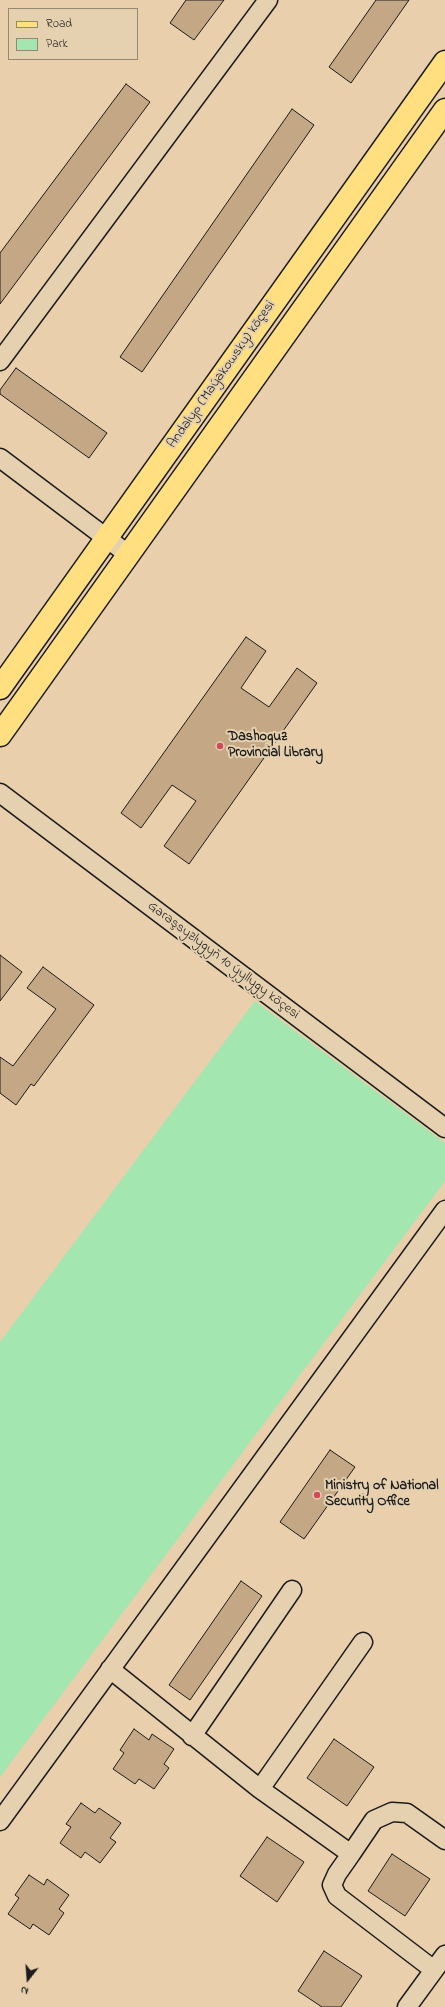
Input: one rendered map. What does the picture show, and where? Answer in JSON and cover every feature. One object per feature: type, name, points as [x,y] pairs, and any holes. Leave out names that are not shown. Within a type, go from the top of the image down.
[{"type":"main road","name":"Andalyp (Maýakowsky) köçesi","points":[[0,688],[108,538],[264,314],[445,62]]},
{"type":"main road","name":"Andalyp (Maýakowsky) köçesi","points":[[0,735],[445,110]]},
{"type":"street","points":[[0,360],[268,0]]},
{"type":"street","points":[[0,458],[129,554]]},
{"type":"street","name":"Garaşsyzlygyň 10 ýyllygy köçesi","points":[[0,793],[445,1128]]},
{"type":"street","points":[[0,1821],[445,1210]]},
{"type":"street","points":[[192,1736],[292,1590]]},
{"type":"street","points":[[260,1789],[363,1642]]},
{"type":"street","points":[[110,1669],[260,1789],[351,1854]]},
{"type":"street","points":[[434,1970],[337,1896],[332,1885],[337,1874],[374,1820],[392,1812],[407,1813],[445,1840]]},
{"type":"street","points":[[408,2007],[445,1955]]},
{"type":"green space","points":[[255,1001],[445,1143],[445,1181],[0,1777],[0,1342]]},
{"type":"building","points":[[186,0],[224,0],[194,40],[170,23]]},
{"type":"building","points":[[376,0],[409,0],[351,83],[329,67]]},
{"type":"building","points":[[126,84],[150,102],[0,304],[0,253]]},
{"type":"building","points":[[292,109],[314,125],[142,372],[120,357]]},
{"type":"building","points":[[16,368],[107,433],[89,458],[0,394],[0,390]]},
{"type":"building","name":"Dashoguz Provincial Library","points":[[246,637],[266,651],[241,688],[269,707],[297,668],[317,683],[189,864],[164,846],[196,801],[172,785],[141,828],[121,813]]},
{"type":"building","points":[[0,955],[22,972],[0,1001]]},
{"type":"building","points":[[43,967],[94,1005],[34,1086],[31,1084],[16,1105],[0,1093],[0,1057],[13,1066],[56,1009],[27,988]]},
{"type":"building","name":"Ministry of National Security Office","points":[[330,1450],[355,1467],[304,1539],[280,1522]]},
{"type":"building","points":[[241,1581],[262,1596],[190,1700],[169,1685]]},
{"type":"building","points":[[134,1729],[149,1740],[152,1734],[174,1749],[164,1764],[169,1768],[154,1789],[139,1779],[135,1784],[113,1769],[124,1753],[120,1750]]},
{"type":"building","points":[[334,1739],[374,1767],[347,1806],[307,1778]]},
{"type":"building","points":[[81,1803],[95,1813],[99,1808],[121,1823],[110,1838],[116,1842],[100,1863],[85,1852],[81,1858],[60,1843],[71,1827],[66,1824]]},
{"type":"building","points":[[267,1837],[304,1862],[277,1902],[240,1876]]},
{"type":"building","points":[[392,1854],[430,1879],[405,1916],[368,1891]]},
{"type":"building","points":[[29,1875],[44,1885],[47,1879],[69,1895],[59,1909],[64,1913],[49,1935],[33,1924],[30,1929],[8,1914],[19,1898],[15,1895]]},
{"type":"building","points":[[324,1951],[362,1976],[341,2007],[322,2007],[298,1991]]},
{"type":"place","name":"Dashoguz Provincial Library","points":[[220,746]]},
{"type":"place","name":"Ministry of National Security Office","points":[[317,1495]]}]
